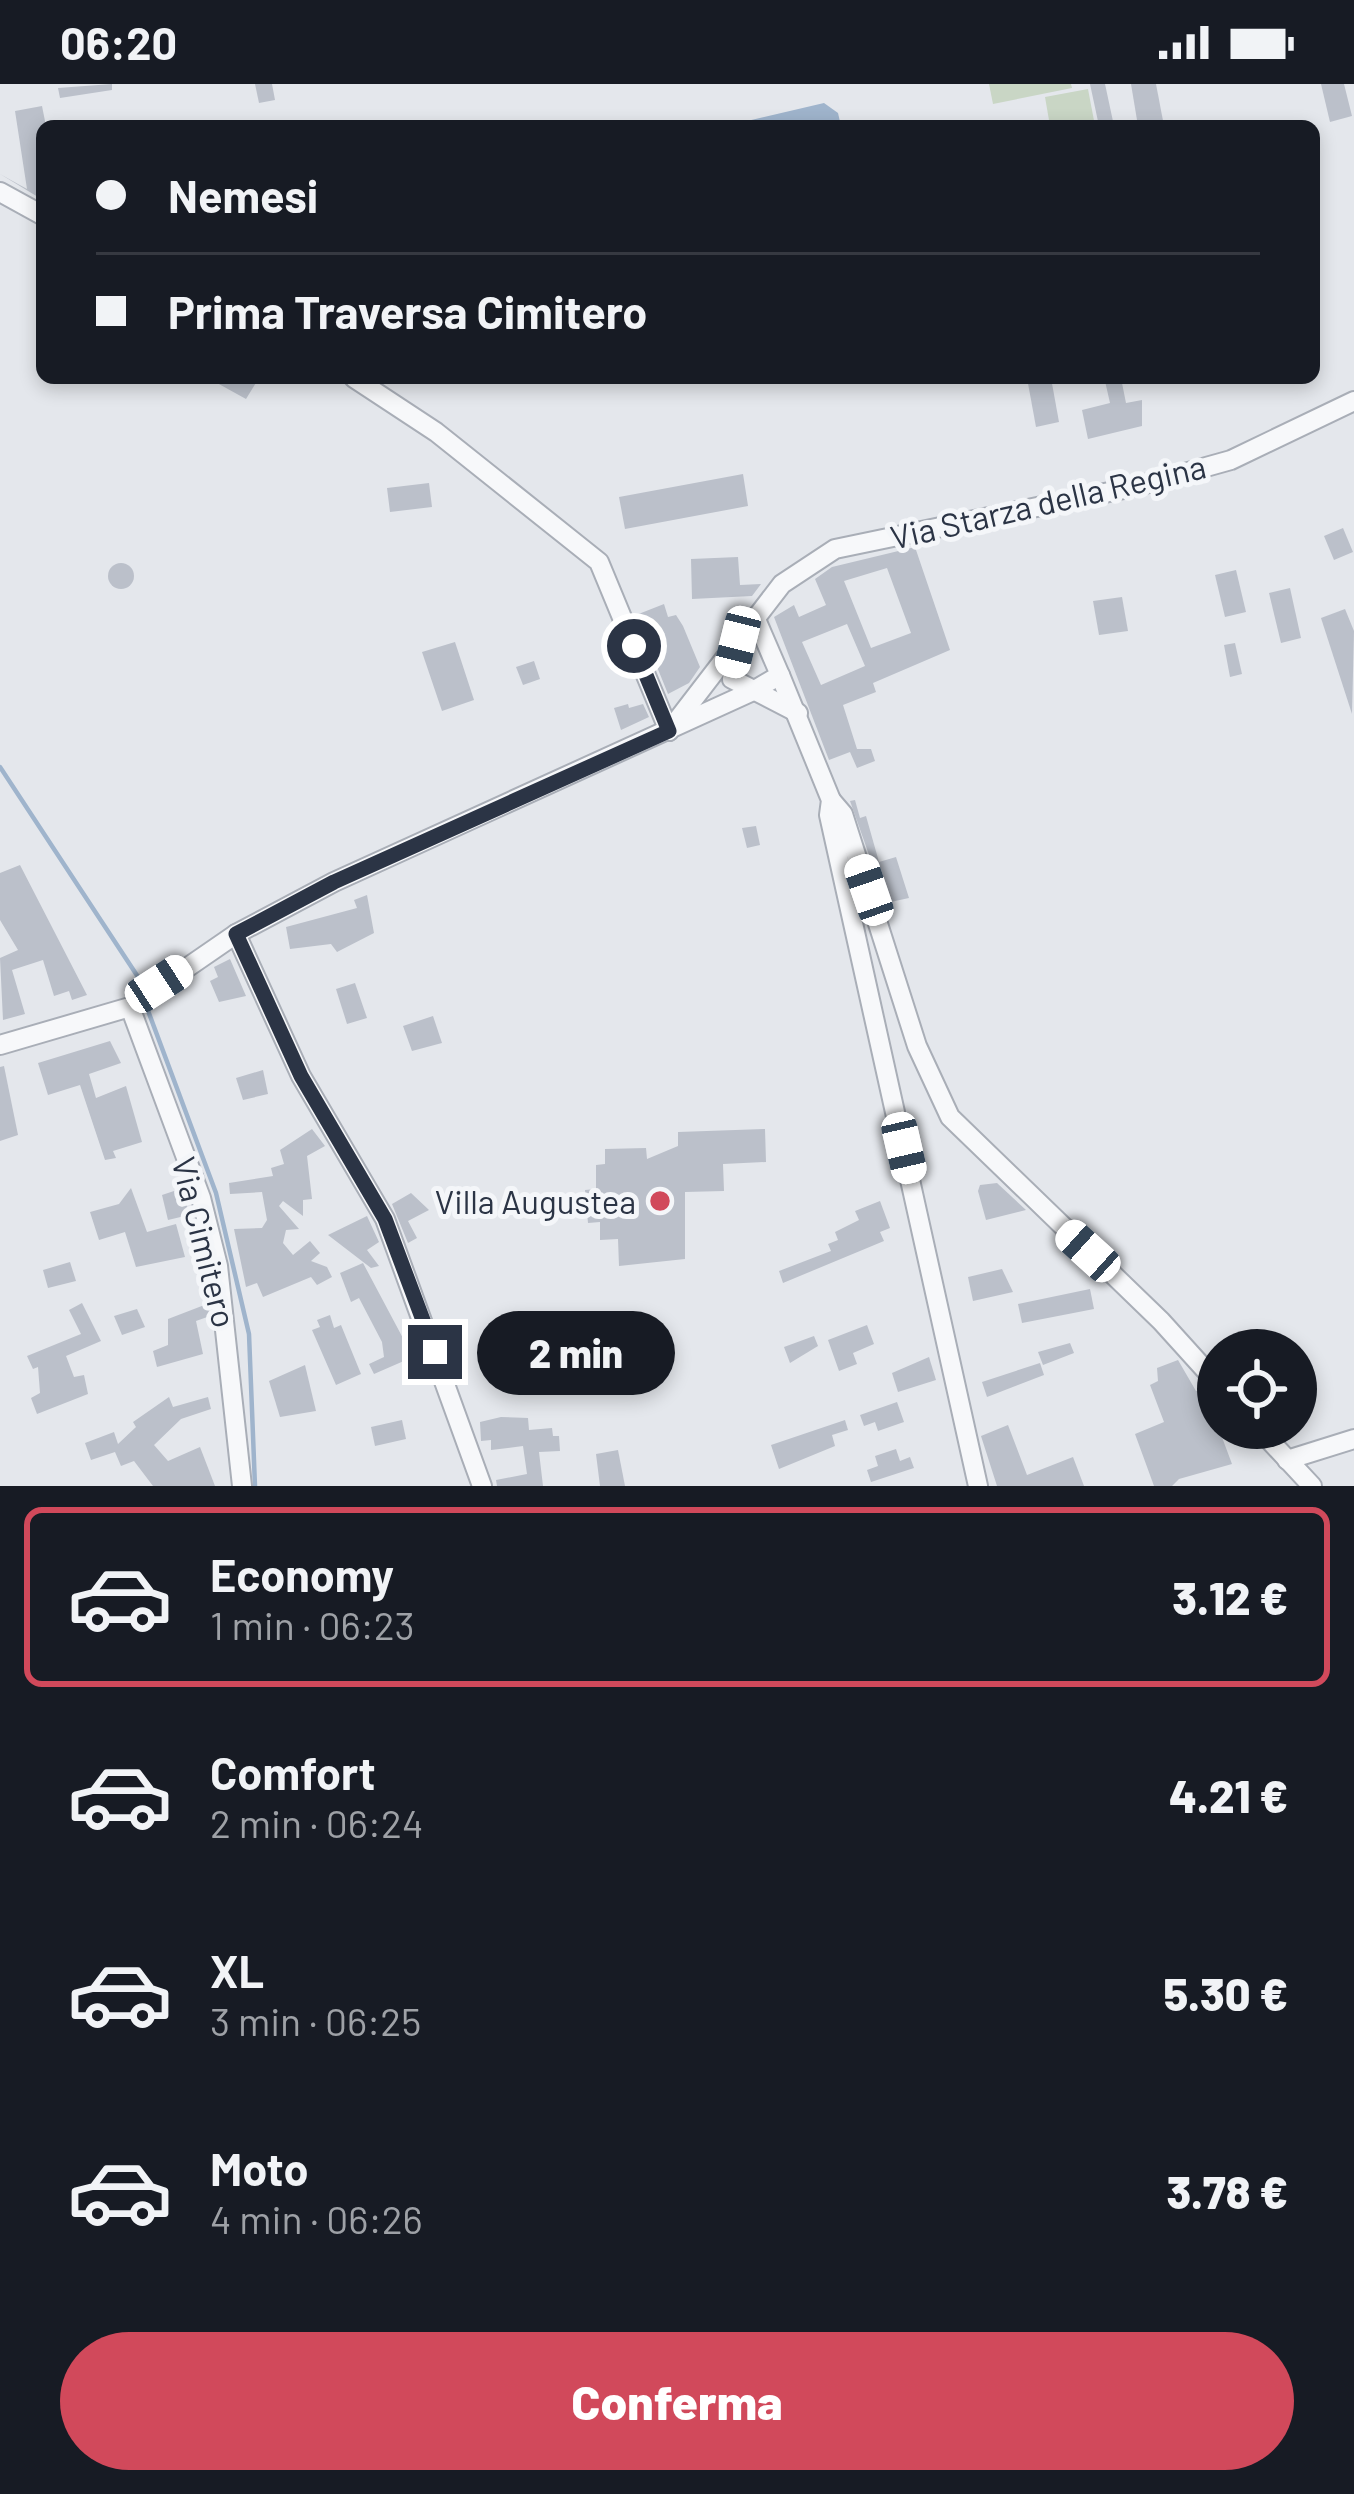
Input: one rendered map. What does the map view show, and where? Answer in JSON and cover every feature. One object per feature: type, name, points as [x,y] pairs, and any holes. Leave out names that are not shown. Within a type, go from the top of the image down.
[{"type":"street","points":[[0,192],[36,211]]},
{"type":"street","points":[[364,384],[436,432],[599,562],[669,731]]},
{"type":"street","name":"Via Starza della Regina","points":[[669,731],[782,584],[836,549],[1138,486],[1231,460],[1354,400]]},
{"type":"street","points":[[755,617],[831,800],[843,814],[917,1046],[950,1118],[1197,1361]]},
{"type":"street","points":[[738,642],[731,679],[798,712]]},
{"type":"street","name":"Via Starza della Regina","points":[[0,1045],[130,1007],[236,934],[334,882],[669,731],[780,675]]},
{"type":"street","points":[[831,800],[830,815],[978,1486]]},
{"type":"street","points":[[236,934],[301,1076],[385,1219],[482,1486]]},
{"type":"street","name":"Via Cimitero","points":[[130,1007],[201,1198],[218,1266],[242,1486]]},
{"type":"street","points":[[1287,1460],[1354,1439]]},
{"type":"street","points":[[1277,1449],[1312,1486]]},
{"type":"green space","points":[[989,84],[1071,84],[1072,88],[993,104]]},
{"type":"green space","points":[[1088,89],[1094,120],[1049,120],[1045,97]]},
{"type":"water","points":[[824,103],[840,120],[752,120]]},
{"type":"building","points":[[112,84],[112,90],[60,98],[58,88]]},
{"type":"building","points":[[255,84],[272,84],[275,100],[259,103]]},
{"type":"building","points":[[1090,84],[1105,84],[1113,120],[1098,120]]},
{"type":"building","points":[[1131,84],[1156,84],[1163,120],[1137,120]]},
{"type":"building","points":[[1321,84],[1344,84],[1352,116],[1330,122]]},
{"type":"building","points":[[42,106],[45,120],[36,120],[36,196],[0,174],[27,189],[15,111]]},
{"type":"building","points":[[219,384],[255,384],[246,399]]},
{"type":"building","points":[[1028,384],[1052,384],[1059,422],[1036,427]]},
{"type":"building","points":[[1106,384],[1122,384],[1126,403],[1142,400],[1142,426],[1088,439],[1082,410],[1110,403]]},
{"type":"building","points":[[743,474],[748,506],[625,529],[619,497]]},
{"type":"building","points":[[429,483],[432,507],[390,512],[387,488]]},
{"type":"building","points":[[1343,528],[1353,552],[1334,560],[1324,536]]},
{"type":"building","points":[[915,547],[950,650],[873,683],[876,692],[843,705],[857,749],[871,749],[875,761],[857,768],[850,752],[829,760],[774,617],[794,605],[799,617],[826,605],[815,579],[832,567]],"holes":[[[887,568],[911,633],[871,648],[844,581]],[[847,624],[865,666],[821,685],[802,642]]]},
{"type":"building","points":[[738,557],[740,585],[761,584],[752,596],[692,599],[691,559]]},
{"type":"building","points":[[121,563],[134,576],[121,589],[108,576]]},
{"type":"building","points":[[1236,570],[1246,612],[1225,617],[1215,575]]},
{"type":"building","points":[[1290,588],[1301,638],[1281,643],[1269,593]]},
{"type":"building","points":[[1122,597],[1128,631],[1099,635],[1093,601]]},
{"type":"building","points":[[664,604],[668,617],[676,615],[683,626],[700,667],[689,683],[668,694],[636,615]]},
{"type":"building","points":[[1345,609],[1354,631],[1352,714],[1321,618]]},
{"type":"building","points":[[455,642],[474,700],[442,711],[422,652]]},
{"type":"building","points":[[1235,643],[1242,674],[1230,677],[1224,645]]},
{"type":"building","points":[[534,661],[540,679],[523,685],[516,667]]},
{"type":"building","points":[[628,704],[629,708],[643,704],[649,717],[621,730],[614,708]]},
{"type":"building","points":[[855,800],[860,818],[866,816],[879,862],[896,857],[909,898],[886,903],[850,801]]},
{"type":"building","points":[[756,826],[760,845],[747,848],[742,828]]},
{"type":"building","points":[[20,865],[87,995],[72,1000],[69,991],[54,996],[43,960],[12,970],[25,1014],[3,1020],[0,958],[18,950],[0,920],[0,873]]},
{"type":"building","points":[[367,895],[374,933],[337,952],[331,944],[290,949],[286,927],[357,908],[354,900]]},
{"type":"building","points":[[230,959],[246,996],[219,1002],[210,981],[218,977],[214,967]]},
{"type":"building","points":[[355,983],[367,1018],[347,1024],[336,989]]},
{"type":"building","points":[[433,1016],[442,1043],[412,1051],[403,1026]]},
{"type":"building","points":[[110,1041],[121,1063],[89,1074],[96,1098],[126,1086],[142,1142],[113,1151],[116,1158],[105,1160],[80,1085],[48,1095],[38,1063]]},
{"type":"building","points":[[4,1066],[18,1135],[0,1141],[0,1067]]},
{"type":"building","points":[[263,1070],[268,1094],[243,1100],[236,1078]]},
{"type":"building","points":[[312,1129],[325,1146],[307,1156],[312,1199],[303,1200],[303,1216],[283,1201],[279,1206],[299,1229],[286,1230],[283,1243],[293,1255],[310,1241],[320,1253],[311,1261],[327,1267],[332,1277],[317,1285],[311,1277],[263,1297],[257,1283],[246,1287],[234,1229],[262,1228],[267,1220],[262,1192],[230,1194],[229,1183],[273,1176],[271,1168],[284,1164],[280,1150]]},
{"type":"building","points":[[765,1129],[766,1162],[723,1164],[724,1191],[685,1192],[685,1259],[619,1266],[618,1239],[600,1240],[600,1222],[588,1223],[585,1190],[596,1189],[596,1165],[605,1164],[605,1149],[646,1148],[647,1159],[678,1146],[678,1132]]},
{"type":"building","points":[[997,1183],[1026,1210],[986,1220],[978,1191],[980,1185]]},
{"type":"building","points":[[131,1188],[147,1232],[176,1224],[185,1257],[136,1267],[125,1232],[99,1240],[90,1212],[119,1204]]},
{"type":"building","points":[[183,1188],[189,1215],[168,1220],[162,1195]]},
{"type":"building","points":[[411,1193],[429,1210],[408,1221],[417,1238],[408,1243],[392,1204]]},
{"type":"building","points":[[880,1201],[890,1228],[880,1232],[884,1241],[783,1283],[779,1271],[831,1251],[828,1244],[838,1240],[835,1232],[859,1220],[855,1211]]},
{"type":"building","points":[[367,1216],[379,1242],[367,1250],[379,1266],[371,1268],[328,1235]]},
{"type":"building","points":[[70,1262],[76,1281],[48,1288],[43,1270]]},
{"type":"building","points":[[363,1263],[413,1357],[374,1374],[369,1364],[384,1357],[382,1342],[359,1298],[351,1302],[340,1273]]},
{"type":"building","points":[[1002,1269],[1013,1292],[973,1301],[968,1277]]},
{"type":"building","points":[[1090,1289],[1094,1309],[1022,1323],[1018,1304]]},
{"type":"building","points":[[82,1303],[101,1341],[66,1356],[74,1377],[84,1375],[88,1394],[37,1414],[31,1398],[40,1393],[38,1367],[33,1369],[27,1356],[81,1334],[69,1310]]},
{"type":"building","points":[[207,1304],[210,1316],[196,1321],[203,1354],[157,1367],[153,1351],[168,1345],[168,1319]]},
{"type":"building","points":[[137,1309],[145,1327],[122,1335],[114,1316]]},
{"type":"building","points":[[330,1315],[334,1328],[341,1325],[361,1374],[336,1385],[312,1330],[320,1327],[317,1320]]},
{"type":"building","points":[[867,1325],[874,1344],[853,1353],[857,1364],[839,1371],[828,1340]]},
{"type":"building","points":[[814,1336],[818,1346],[790,1363],[784,1347]]},
{"type":"building","points":[[1070,1343],[1074,1353],[1043,1365],[1038,1352]]},
{"type":"building","points":[[528,1352],[532,1366],[509,1372],[505,1357]]},
{"type":"building","points":[[929,1357],[936,1380],[898,1392],[892,1373]]},
{"type":"building","points":[[1178,1360],[1197,1391],[1197,1449],[1226,1449],[1232,1464],[1179,1479],[1172,1486],[1154,1486],[1135,1434],[1164,1422],[1150,1385],[1158,1381],[1157,1368]]},
{"type":"building","points":[[1040,1363],[1044,1375],[987,1397],[982,1382]]},
{"type":"building","points":[[305,1365],[316,1411],[280,1417],[269,1381]]},
{"type":"building","points":[[567,1365],[570,1378],[537,1385],[535,1371]]},
{"type":"building","points":[[634,1368],[636,1377],[599,1386],[597,1375]]},
{"type":"building","points":[[169,1397],[173,1407],[208,1397],[211,1409],[181,1419],[154,1445],[168,1461],[200,1447],[215,1486],[153,1486],[134,1461],[121,1466],[115,1452],[91,1460],[85,1443],[114,1432],[118,1444],[136,1427],[133,1422]]},
{"type":"building","points":[[897,1402],[904,1422],[878,1431],[875,1422],[864,1426],[860,1415]]},
{"type":"building","points":[[528,1418],[529,1430],[552,1428],[553,1436],[559,1436],[560,1451],[539,1452],[543,1486],[497,1486],[496,1480],[527,1474],[523,1446],[491,1450],[491,1440],[481,1441],[480,1422]]},
{"type":"building","points":[[402,1420],[406,1439],[375,1446],[371,1427]]},
{"type":"building","points":[[845,1420],[848,1430],[832,1435],[835,1446],[779,1469],[771,1445]]},
{"type":"building","points":[[1008,1425],[1027,1475],[1073,1457],[1084,1486],[997,1486],[981,1436]]},
{"type":"building","points":[[896,1449],[900,1461],[910,1457],[914,1468],[871,1482],[867,1470],[878,1466],[875,1456]]},
{"type":"building","points":[[618,1450],[625,1486],[600,1486],[596,1454]]},
{"type":"waterway","points":[[0,767],[142,983]]},
{"type":"waterway","points":[[147,1008],[216,1193],[249,1334],[255,1486]]},
{"type":"place","name":"Villa Augustea","points":[[660,1201]]},
{"type":"route","points":[[435,1352],[385,1219],[301,1076],[236,934],[334,882],[669,731],[634,646]]}]
